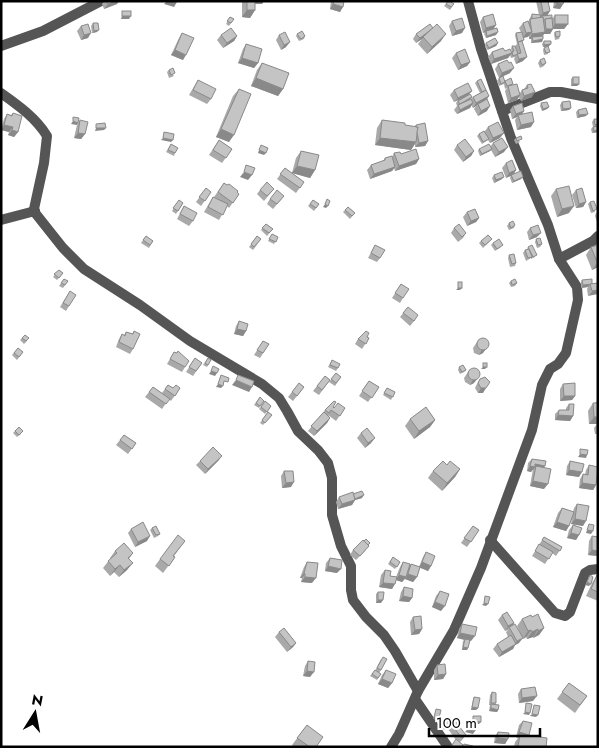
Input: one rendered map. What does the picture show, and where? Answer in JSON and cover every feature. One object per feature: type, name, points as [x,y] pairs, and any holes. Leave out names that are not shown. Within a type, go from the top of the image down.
[{"type":"street","points":[[1,46],[43,31],[101,1]]},
{"type":"street","points":[[390,747],[399,734],[416,695],[454,630],[481,568],[490,540],[503,513],[532,430],[542,385],[550,370],[558,364],[566,353],[578,300],[577,287],[560,259],[548,225],[511,138],[481,49],[468,1]]},
{"type":"street","points":[[502,111],[550,92],[598,98]]},
{"type":"street","points":[[1,93],[36,121],[47,136],[35,212],[63,248],[84,269],[140,305],[190,341],[262,384],[278,398],[298,431],[318,450],[328,463],[332,478],[332,515],[341,546],[352,566],[351,590],[353,600],[389,643],[416,695],[448,747]]},
{"type":"street","points":[[1,220],[35,212]]},
{"type":"street","points":[[560,259],[598,236]]},
{"type":"street","points":[[490,540],[554,613],[562,616],[570,612],[585,573],[598,569]]},
{"type":"building","points":[[247,1],[255,1],[255,10],[247,10]]},
{"type":"building","points":[[334,1],[344,1],[343,7],[333,4]]},
{"type":"building","points":[[448,1],[454,4],[451,7],[446,4]]},
{"type":"building","points":[[541,1],[548,1],[550,11],[543,13]]},
{"type":"building","points":[[557,1],[564,1],[563,4],[557,3]]},
{"type":"building","points":[[122,11],[131,11],[131,16],[122,16]]},
{"type":"building","points":[[493,14],[496,25],[486,28],[483,17]]},
{"type":"building","points":[[532,14],[541,15],[540,18],[532,19]]},
{"type":"building","points":[[552,15],[552,18],[543,20],[542,18],[542,16]]},
{"type":"building","points":[[555,15],[568,15],[568,24],[555,24]]},
{"type":"building","points":[[230,17],[234,19],[231,23],[227,21]]},
{"type":"building","points":[[543,17],[545,32],[532,34],[530,19]]},
{"type":"building","points":[[462,18],[465,28],[456,31],[452,21]]},
{"type":"building","points":[[552,18],[553,29],[546,29],[545,19]]},
{"type":"building","points":[[528,21],[532,32],[526,33],[523,23]]},
{"type":"building","points":[[93,23],[98,23],[99,30],[94,31]]},
{"type":"building","points":[[88,24],[91,33],[84,35],[81,26]]},
{"type":"building","points":[[430,24],[433,28],[420,38],[416,34]]},
{"type":"building","points":[[437,24],[446,34],[432,47],[423,37]]},
{"type":"building","points":[[231,28],[237,36],[227,43],[221,35]]},
{"type":"building","points":[[497,28],[498,32],[487,36],[486,31]]},
{"type":"building","points":[[302,31],[305,36],[301,39],[297,34]]},
{"type":"building","points":[[560,31],[560,36],[556,37],[555,32]]},
{"type":"building","points":[[285,32],[290,42],[284,45],[279,35]]},
{"type":"building","points":[[522,32],[524,40],[518,42],[516,33]]},
{"type":"building","points":[[182,33],[194,38],[186,55],[175,50]]},
{"type":"building","points":[[543,36],[543,39],[533,41],[532,37]]},
{"type":"building","points":[[495,38],[498,43],[489,48],[486,43]]},
{"type":"building","points":[[522,41],[527,57],[519,59],[517,54],[521,53],[518,42]]},
{"type":"building","points":[[544,41],[551,41],[551,44],[544,45]]},
{"type":"building","points":[[246,44],[262,49],[258,63],[242,58]]},
{"type":"building","points":[[512,46],[515,46],[518,54],[513,56],[512,52],[514,51]]},
{"type":"building","points":[[548,46],[550,52],[546,53],[544,48]]},
{"type":"building","points":[[503,48],[505,51],[510,49],[512,53],[494,59],[492,52]]},
{"type":"building","points":[[465,49],[470,62],[461,65],[456,53]]},
{"type":"building","points":[[544,58],[546,63],[542,65],[540,60]]},
{"type":"building","points":[[507,60],[509,63],[511,62],[514,68],[502,73],[498,64]]},
{"type":"building","points":[[262,63],[289,73],[283,89],[256,78]]},
{"type":"building","points":[[173,68],[175,73],[171,75],[169,70]]},
{"type":"building","points":[[503,76],[505,82],[501,84],[499,78]]},
{"type":"building","points":[[573,77],[579,77],[579,84],[573,84]]},
{"type":"building","points":[[511,78],[513,84],[507,86],[505,81]]},
{"type":"building","points":[[481,79],[486,90],[482,92],[477,81]]},
{"type":"building","points":[[198,80],[216,89],[211,99],[193,90]]},
{"type":"building","points":[[468,83],[472,91],[458,98],[454,90]]},
{"type":"building","points":[[517,84],[520,95],[511,98],[508,86]]},
{"type":"building","points":[[531,84],[535,92],[524,96],[522,90],[528,88],[527,85]]},
{"type":"building","points":[[239,89],[251,94],[234,135],[221,129]]},
{"type":"building","points":[[486,90],[489,96],[476,103],[473,97]]},
{"type":"building","points":[[470,94],[472,97],[460,104],[458,101]]},
{"type":"building","points":[[471,99],[473,103],[460,110],[458,105]]},
{"type":"building","points":[[487,99],[490,106],[481,111],[478,104]]},
{"type":"building","points":[[570,101],[571,108],[563,109],[562,102]]},
{"type":"building","points":[[547,102],[549,107],[543,109],[541,103]]},
{"type":"building","points":[[522,103],[524,111],[516,114],[513,106]]},
{"type":"building","points":[[586,108],[588,114],[579,115],[578,110]]},
{"type":"building","points":[[532,112],[534,122],[521,125],[518,115]]},
{"type":"building","points":[[13,113],[22,116],[18,132],[12,130],[13,127],[4,125],[7,114],[12,116]]},
{"type":"building","points":[[73,117],[79,118],[78,123],[73,121]]},
{"type":"building","points":[[594,119],[598,119],[598,124],[595,125]]},
{"type":"building","points":[[80,120],[88,122],[85,134],[78,133]]},
{"type":"building","points":[[382,120],[418,127],[416,142],[380,138]]},
{"type":"building","points":[[498,122],[504,133],[493,138],[488,127]]},
{"type":"building","points":[[105,123],[106,128],[96,128],[96,124]]},
{"type":"building","points":[[425,123],[428,141],[419,143],[418,127],[416,125]]},
{"type":"building","points":[[598,126],[598,130],[594,131],[593,127]]},
{"type":"building","points":[[484,131],[489,139],[483,142],[479,134]]},
{"type":"building","points":[[164,132],[174,134],[173,140],[163,138]]},
{"type":"building","points":[[521,136],[522,139],[517,141],[516,138]]},
{"type":"building","points":[[502,138],[508,147],[499,152],[493,143]]},
{"type":"building","points":[[465,139],[474,151],[466,157],[457,145]]},
{"type":"building","points":[[219,140],[232,149],[226,158],[213,150]]},
{"type":"building","points":[[171,144],[178,148],[175,153],[168,150]]},
{"type":"building","points":[[489,144],[492,149],[482,154],[479,149]]},
{"type":"building","points":[[261,145],[268,148],[266,153],[259,150]]},
{"type":"building","points":[[416,149],[419,159],[399,166],[394,153],[400,152],[401,154]]},
{"type":"building","points":[[301,151],[319,155],[315,170],[297,166]]},
{"type":"building","points":[[392,156],[395,167],[374,174],[371,165]]},
{"type":"building","points":[[512,160],[516,170],[509,173],[506,163]]},
{"type":"building","points":[[246,165],[255,168],[252,175],[244,172]]},
{"type":"building","points":[[285,168],[304,182],[300,188],[280,174]]},
{"type":"building","points":[[521,171],[523,177],[514,181],[511,175]]},
{"type":"building","points":[[502,172],[504,177],[496,180],[494,175]]},
{"type":"building","points":[[267,182],[274,189],[267,196],[260,190]]},
{"type":"building","points":[[224,183],[229,184],[238,191],[239,194],[233,203],[218,192]]},
{"type":"building","points":[[569,186],[574,206],[562,209],[556,189]]},
{"type":"building","points":[[206,188],[211,192],[205,201],[199,197]]},
{"type":"building","points":[[582,188],[586,202],[579,204],[576,190]]},
{"type":"building","points":[[277,190],[284,196],[277,204],[270,199]]},
{"type":"building","points":[[213,197],[228,204],[223,215],[208,207]]},
{"type":"building","points":[[327,199],[330,201],[328,206],[325,204]]},
{"type":"building","points":[[179,200],[183,203],[178,211],[173,208]]},
{"type":"building","points":[[313,200],[319,204],[316,208],[310,204]]},
{"type":"building","points":[[594,201],[597,209],[593,211],[590,202]]},
{"type":"building","points":[[184,206],[197,213],[193,221],[180,214]]},
{"type":"building","points":[[348,207],[355,213],[352,216],[345,210]]},
{"type":"building","points":[[475,209],[479,218],[471,221],[467,212]]},
{"type":"building","points":[[513,221],[515,225],[511,228],[509,223]]},
{"type":"building","points":[[266,224],[273,229],[269,233],[262,228]]},
{"type":"building","points":[[459,224],[466,233],[462,237],[454,228]]},
{"type":"building","points":[[538,225],[541,233],[533,235],[530,228]]},
{"type":"building","points":[[272,234],[278,237],[276,242],[269,239]]},
{"type":"building","points":[[488,235],[492,239],[485,245],[481,241]]},
{"type":"building","points":[[146,236],[153,241],[150,245],[143,240]]},
{"type":"building","points":[[257,236],[261,239],[254,247],[251,244]]},
{"type":"building","points":[[540,238],[542,244],[538,245],[536,239]]},
{"type":"building","points":[[499,239],[503,245],[497,249],[493,243]]},
{"type":"building","points":[[375,245],[385,250],[380,258],[371,253]]},
{"type":"building","points":[[532,245],[537,255],[533,257],[528,247]]},
{"type":"building","points":[[598,245],[598,262],[597,262],[591,247]]},
{"type":"building","points":[[529,249],[532,257],[528,258],[525,250]]},
{"type":"building","points":[[514,254],[516,263],[512,264],[509,255]]},
{"type":"building","points":[[59,270],[63,273],[59,278],[54,274]]},
{"type":"building","points":[[64,279],[68,281],[65,285],[61,283]]},
{"type":"building","points":[[515,279],[517,283],[512,285],[511,281]]},
{"type":"building","points":[[592,279],[592,284],[583,285],[582,280]]},
{"type":"building","points":[[458,282],[462,282],[462,288],[458,288]]},
{"type":"building","points":[[598,283],[598,290],[592,291],[590,284]]},
{"type":"building","points":[[401,284],[409,289],[403,298],[395,293]]},
{"type":"building","points":[[70,291],[76,295],[69,306],[63,303]]},
{"type":"building","points":[[408,307],[418,315],[414,321],[403,313]]},
{"type":"building","points":[[239,321],[248,324],[246,331],[237,329]]},
{"type":"building","points":[[134,331],[140,334],[133,349],[119,342],[122,334],[125,336],[126,332],[133,334]]},
{"type":"building","points":[[366,331],[369,333],[367,337],[369,338],[366,344],[358,339]]},
{"type":"building","points":[[25,335],[29,338],[26,341],[22,338]]},
{"type":"building","points":[[483,338],[489,344],[483,350],[477,344]]},
{"type":"building","points":[[263,341],[269,344],[263,353],[257,350]]},
{"type":"building","points":[[18,348],[23,352],[19,357],[14,353]]},
{"type":"building","points":[[178,351],[189,361],[185,367],[170,359],[174,352],[177,353]]},
{"type":"building","points":[[195,358],[202,363],[196,371],[189,367]]},
{"type":"building","points":[[208,358],[211,360],[208,365],[205,363]]},
{"type":"building","points":[[332,360],[340,364],[338,368],[330,365]]},
{"type":"building","points":[[483,363],[487,363],[487,367],[483,367]]},
{"type":"building","points":[[463,365],[466,370],[462,372],[459,367]]},
{"type":"building","points":[[213,366],[219,369],[217,373],[211,371]]},
{"type":"building","points":[[472,368],[476,368],[480,374],[476,380],[472,380],[468,376],[468,372]]},
{"type":"building","points":[[336,373],[341,377],[336,383],[331,379]]},
{"type":"building","points":[[221,375],[229,378],[228,382],[224,381],[223,386],[218,384]]},
{"type":"building","points":[[238,375],[254,381],[252,387],[236,380]]},
{"type":"building","points":[[325,376],[330,380],[322,390],[317,386]]},
{"type":"building","points":[[485,377],[490,382],[486,388],[481,388],[478,383],[480,379]]},
{"type":"building","points":[[369,381],[379,387],[372,398],[362,391]]},
{"type":"building","points":[[299,383],[304,387],[297,396],[292,392]]},
{"type":"building","points":[[575,383],[575,396],[564,396],[563,384]]},
{"type":"building","points":[[168,385],[173,388],[176,385],[180,388],[175,396],[165,389]]},
{"type":"building","points":[[153,387],[170,399],[166,404],[149,392]]},
{"type":"building","points":[[387,388],[395,392],[393,397],[384,393]]},
{"type":"building","points":[[260,397],[264,401],[260,406],[256,403]]},
{"type":"building","points":[[265,401],[271,406],[267,412],[261,407]]},
{"type":"building","points":[[334,401],[336,402],[334,408],[338,403],[345,408],[340,416],[331,410],[329,413],[325,410]]},
{"type":"building","points":[[593,403],[598,403],[598,417],[594,417]]},
{"type":"building","points":[[569,404],[574,404],[573,416],[558,415],[559,410],[569,410]]},
{"type":"building","points":[[426,407],[435,420],[419,431],[410,419]]},
{"type":"building","points":[[268,412],[272,415],[265,423],[262,420]]},
{"type":"building","points":[[324,412],[330,418],[317,431],[311,426]]},
{"type":"building","points":[[19,427],[23,431],[19,435],[15,431]]},
{"type":"building","points":[[367,428],[375,438],[368,443],[361,433]]},
{"type":"building","points":[[124,435],[136,443],[132,449],[120,440]]},
{"type":"building","points":[[213,447],[222,456],[208,469],[200,461]]},
{"type":"building","points":[[580,449],[588,450],[587,455],[580,454]]},
{"type":"building","points":[[532,459],[546,461],[545,466],[535,464],[535,467],[530,466]]},
{"type":"building","points":[[443,461],[447,465],[450,461],[460,469],[447,483],[433,471]]},
{"type":"building","points":[[570,461],[584,464],[582,472],[569,470]]},
{"type":"building","points":[[589,465],[598,467],[596,485],[582,483],[583,474],[588,475]]},
{"type":"building","points":[[536,466],[551,469],[548,484],[533,481]]},
{"type":"building","points":[[284,471],[293,471],[294,482],[286,483]]},
{"type":"building","points":[[362,491],[364,495],[355,499],[353,494]]},
{"type":"building","points":[[353,492],[355,500],[342,504],[339,497]]},
{"type":"building","points":[[577,504],[589,506],[586,521],[575,519]]},
{"type":"building","points":[[562,508],[574,512],[569,526],[557,522]]},
{"type":"building","points":[[143,522],[150,536],[138,542],[131,529]]},
{"type":"building","points":[[589,524],[594,525],[593,531],[587,530]]},
{"type":"building","points":[[573,525],[582,528],[579,535],[571,533]]},
{"type":"building","points":[[156,526],[160,534],[156,535],[152,528]]},
{"type":"building","points":[[473,526],[479,530],[471,542],[464,538]]},
{"type":"building","points":[[178,535],[185,541],[173,556],[175,557],[169,566],[160,559]]},
{"type":"building","points":[[592,536],[598,537],[598,551],[592,550]]},
{"type":"building","points":[[544,537],[562,547],[560,551],[542,540]]},
{"type":"building","points":[[366,539],[370,543],[368,545],[364,541]]},
{"type":"building","points":[[363,540],[369,546],[360,556],[353,550]]},
{"type":"building","points":[[124,543],[133,553],[128,558],[133,563],[124,570],[120,565],[115,569],[108,561]]},
{"type":"building","points":[[539,544],[553,552],[549,559],[535,551]]},
{"type":"building","points":[[426,552],[435,556],[431,566],[422,562]]},
{"type":"building","points":[[393,557],[400,562],[397,567],[390,562]]},
{"type":"building","points":[[330,558],[342,560],[341,569],[328,566]]},
{"type":"building","points":[[307,562],[318,563],[316,578],[305,577],[304,573]]},
{"type":"building","points":[[403,562],[410,564],[406,577],[399,575]]},
{"type":"building","points":[[411,564],[420,567],[417,577],[408,574]]},
{"type":"building","points":[[385,570],[391,571],[390,576],[397,577],[395,584],[383,583]]},
{"type":"building","points":[[590,575],[593,577],[591,584],[587,582]]},
{"type":"building","points":[[598,576],[598,592],[591,589]]},
{"type":"building","points":[[404,587],[413,589],[412,598],[403,596]]},
{"type":"building","points":[[440,591],[449,594],[445,606],[435,602]]},
{"type":"building","points":[[378,592],[384,592],[383,600],[378,600]]},
{"type":"building","points":[[485,596],[490,597],[488,604],[484,603]]},
{"type":"building","points":[[507,612],[514,623],[508,626],[502,615]]},
{"type":"building","points":[[538,614],[544,628],[538,631],[538,629],[532,632],[531,630],[528,631],[522,619]]},
{"type":"building","points":[[421,616],[422,629],[415,630],[413,617]]},
{"type":"building","points":[[462,624],[477,627],[475,636],[460,633]]},
{"type":"building","points":[[515,624],[523,638],[517,641],[509,627]]},
{"type":"building","points":[[284,628],[296,643],[291,647],[279,632]]},
{"type":"building","points":[[511,635],[516,644],[502,652],[497,644]]},
{"type":"building","points":[[465,639],[470,640],[468,648],[463,647]]},
{"type":"building","points":[[383,657],[387,659],[381,670],[377,668]]},
{"type":"building","points":[[308,661],[315,662],[314,672],[307,671]]},
{"type":"building","points":[[445,664],[446,674],[438,675],[437,665]]},
{"type":"building","points":[[375,670],[381,674],[378,678],[372,674]]},
{"type":"building","points":[[386,670],[396,674],[392,683],[382,679]]},
{"type":"building","points":[[569,683],[587,696],[580,705],[562,692]]},
{"type":"building","points":[[535,687],[537,696],[522,698],[521,689]]},
{"type":"building","points":[[492,692],[496,693],[496,703],[491,703]]},
{"type":"building","points":[[474,697],[480,698],[478,708],[472,707]]},
{"type":"building","points":[[526,703],[532,704],[530,713],[525,712]]},
{"type":"building","points":[[491,704],[499,705],[498,710],[491,708]]},
{"type":"building","points":[[534,705],[540,706],[538,715],[532,714]]},
{"type":"building","points":[[436,709],[441,710],[439,718],[434,717]]},
{"type":"building","points":[[473,716],[481,716],[481,722],[473,721]]},
{"type":"building","points":[[450,717],[453,721],[446,727],[442,723]]},
{"type":"building","points":[[455,721],[466,735],[462,738],[451,724]]},
{"type":"building","points":[[523,721],[532,723],[529,735],[519,732]]},
{"type":"building","points":[[468,724],[476,726],[475,731],[467,730]]},
{"type":"building","points":[[307,725],[323,737],[316,747],[310,747],[297,738]]},
{"type":"building","points":[[498,732],[509,733],[508,739],[497,738]]},
{"type":"building","points":[[520,734],[547,738],[546,747],[518,747]]},
{"type":"building","points":[[456,739],[463,745],[461,747],[454,747],[452,745]]},
{"type":"building","points":[[464,744],[473,746],[473,747],[463,747]]}]
